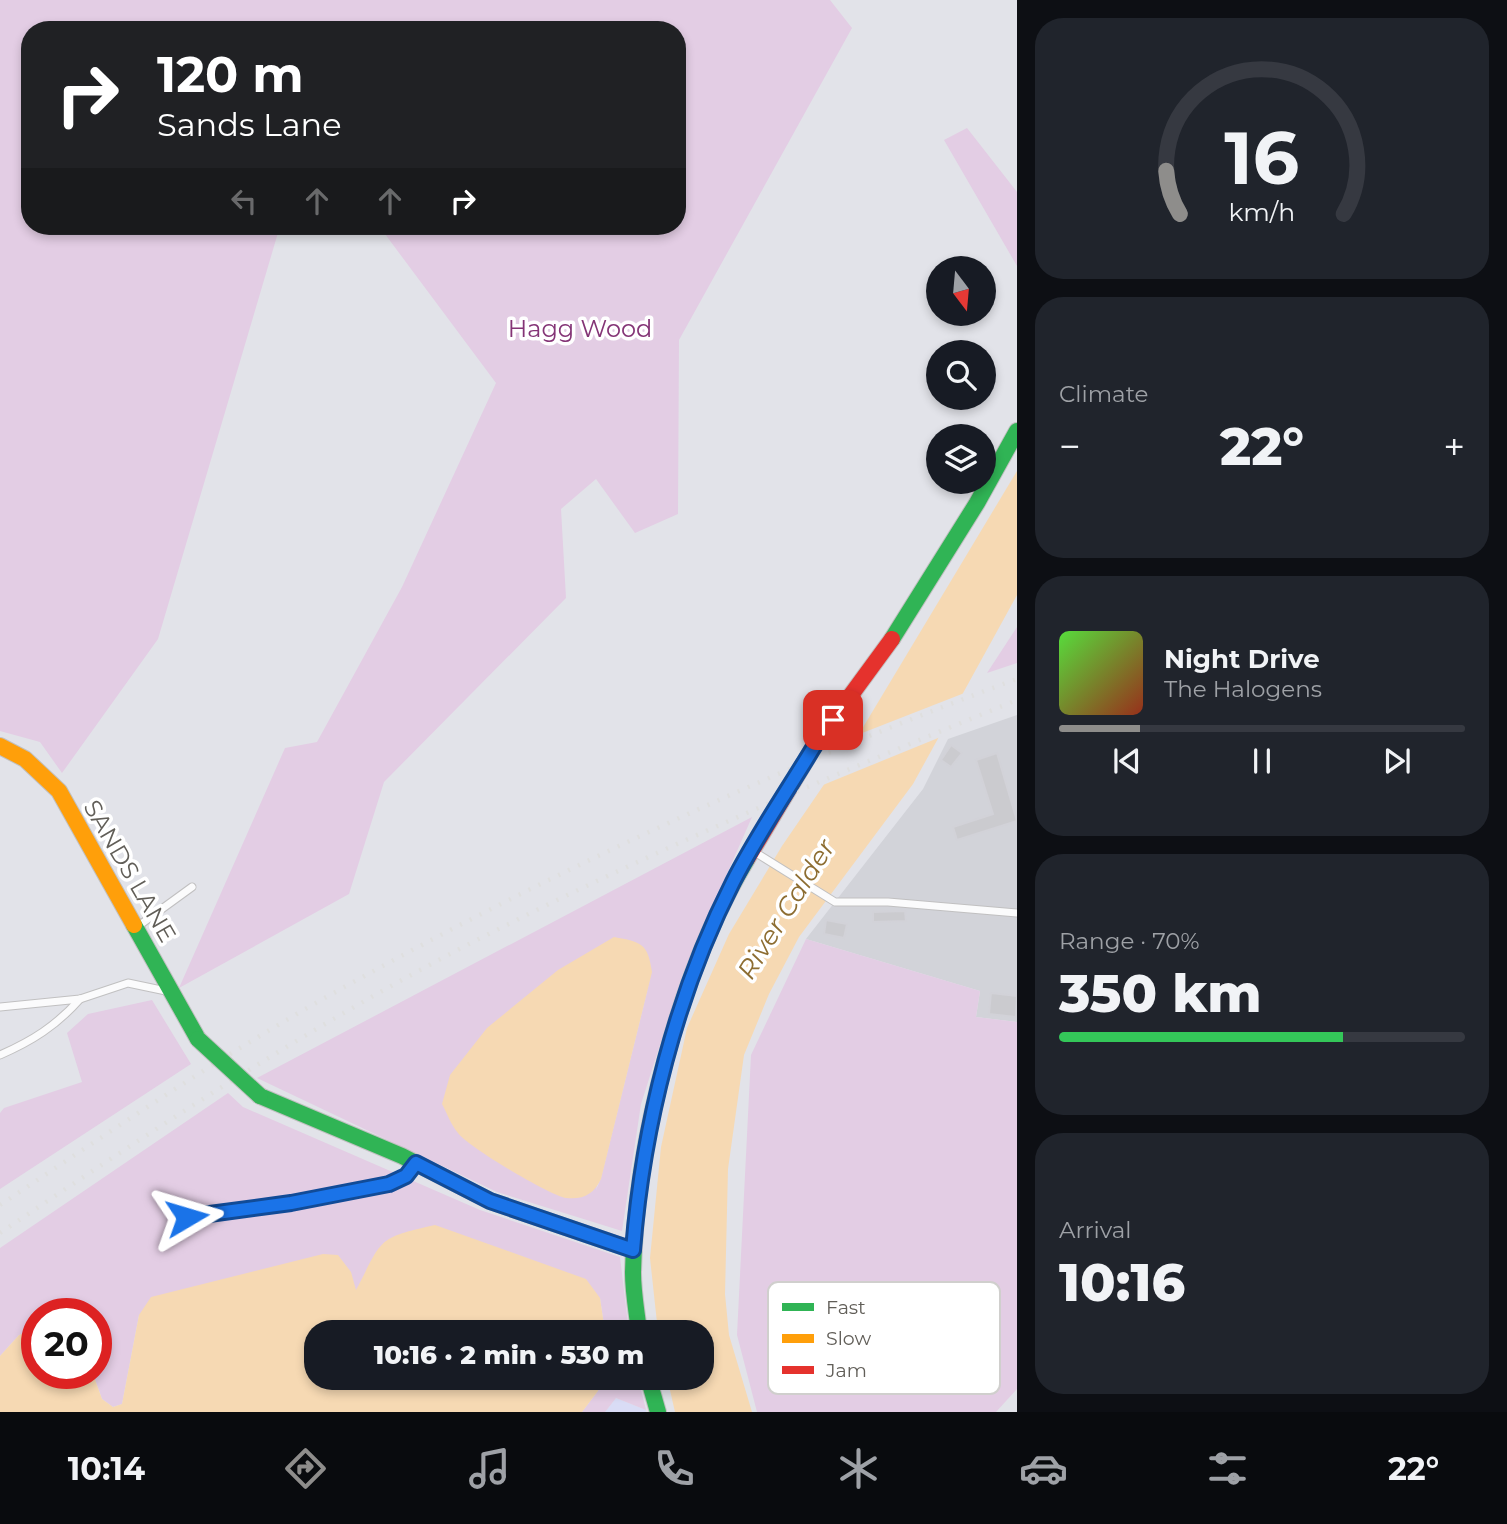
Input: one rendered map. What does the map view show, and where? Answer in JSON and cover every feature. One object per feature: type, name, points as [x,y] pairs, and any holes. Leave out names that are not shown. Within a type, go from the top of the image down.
[{"type":"street","points":[[638,1320],[633,1250],[654,1113],[682,1003],[733,882],[756,853],[818,740],[907,615],[977,503],[1017,431]]},
{"type":"street","name":"SANDS LANE","points":[[0,746],[24,758],[59,791],[198,1039],[250,1090],[260,1096],[416,1163]]},
{"type":"street","points":[[416,1163],[490,1201],[633,1250]]},
{"type":"street","points":[[652,1390],[658,1412]]},
{"type":"lane","points":[[756,853],[835,902],[888,902],[1017,914]]},
{"type":"lane","points":[[136,927],[192,887]]},
{"type":"lane","points":[[0,1007],[80,999],[128,983],[174,993]]},
{"type":"lane","points":[[0,1055],[30,1042],[52,1027],[80,999]]},
{"type":"lane","points":[[187,1217],[291,1203],[389,1184],[406,1176],[416,1163]]},
{"type":"shaded area","points":[[1017,715],[1017,1022],[976,1017],[980,991],[806,939],[923,789],[948,739]]},
{"type":"shaded area","points":[[616,1398],[646,1410],[646,1412],[605,1412]]},
{"type":"green space","name":"Hagg Wood","points":[[0,0],[830,0],[852,28],[679,340],[678,514],[635,533],[596,479],[561,509],[566,598],[384,782],[349,894],[179,988],[285,748],[317,742],[402,587],[496,383],[386,235],[686,235],[686,21],[21,21],[21,235],[277,235],[158,639],[62,773],[40,742],[0,731]]},
{"type":"green space","points":[[967,128],[1017,192],[1017,266],[944,140]]},
{"type":"green space","points":[[1017,627],[1017,663],[987,673]]},
{"type":"green space","points":[[752,817],[682,976],[641,1104],[622,1231],[497,1192],[257,1078]],"holes":[[[652,972],[601,1178],[596,1190]]]},
{"type":"green space","points":[[806,939],[980,991],[976,1017],[1017,1022],[1017,1389],[996,1412],[757,1412],[737,1335],[751,1055]]},
{"type":"green space","points":[[152,1000],[191,1064],[0,1189],[0,1113],[4,1108],[82,1082],[67,1033],[88,1014]]},
{"type":"green space","points":[[228,1093],[243,1107],[480,1210],[620,1257],[628,1320],[603,1320],[600,1298],[356,1291],[139,1315],[122,1404],[113,1407],[102,1399],[98,1389],[112,1389],[112,1298],[21,1298],[21,1334],[0,1356],[0,1248]]},
{"type":"green space","points":[[641,1390],[646,1410],[616,1398],[605,1412],[582,1412],[598,1391]]},
{"type":"water","name":"River Calder","points":[[1017,471],[1017,595],[913,784],[799,937],[769,994],[744,1055],[728,1169],[725,1294],[729,1335],[752,1412],[675,1412],[670,1390],[714,1390],[714,1320],[657,1320],[650,1258],[661,1147],[687,1028],[729,934],[782,846],[862,729]]},
{"type":"water","points":[[614,937],[631,940],[642,946],[648,955],[652,972],[601,1179],[587,1195],[566,1198],[528,1180],[465,1140],[453,1126],[442,1104],[450,1075],[487,1028],[558,970]]},
{"type":"water","points":[[435,1225],[586,1279],[600,1298],[603,1320],[304,1320],[304,1390],[598,1390],[582,1412],[0,1412],[0,1356],[19,1335],[21,1334],[21,1389],[98,1389],[102,1399],[113,1407],[122,1404],[139,1315],[151,1297],[323,1254],[338,1255],[351,1272],[356,1290],[377,1250],[402,1233]]},
{"type":"pier","points":[[967,692],[943,736],[818,787],[852,737]]},
{"type":"building","points":[[951,745],[962,753],[951,767],[941,760]]},
{"type":"building","points":[[997,753],[1017,821],[957,840],[953,827],[993,814],[976,760]]},
{"type":"building","points":[[905,911],[906,921],[873,922],[873,912]]},
{"type":"building","points":[[826,920],[847,924],[844,938],[824,934]]},
{"type":"building","points":[[991,993],[1017,996],[1016,1017],[989,1014]]},
{"type":"railway","points":[[0,1205],[158,1100],[280,1024],[490,909],[750,786],[1017,679]]},
{"type":"railway","points":[[0,1233],[291,1044],[473,942],[674,845],[1017,700]]},
{"type":"traffic: fast","points":[[892,639],[977,503],[1017,431]]},
{"type":"traffic: fast","points":[[638,1320],[633,1280],[636,1222],[652,1114],[682,1004],[701,952],[747,859]]},
{"type":"traffic: fast","points":[[134,925],[198,1039]]},
{"type":"traffic: fast","points":[[198,1039],[260,1096]]},
{"type":"traffic: fast","points":[[260,1096],[402,1156],[490,1201],[633,1250]]},
{"type":"traffic: fast","points":[[652,1390],[658,1412]]},
{"type":"traffic: slow","points":[[0,746],[25,759],[59,791],[134,925]]},
{"type":"traffic: jam","points":[[747,859],[818,740],[892,639]]},
{"type":"route","points":[[187,1217],[291,1203],[389,1184],[401,1180],[416,1163],[490,1201],[633,1250],[654,1113],[682,1003],[733,882],[818,740],[833,720]]}]
